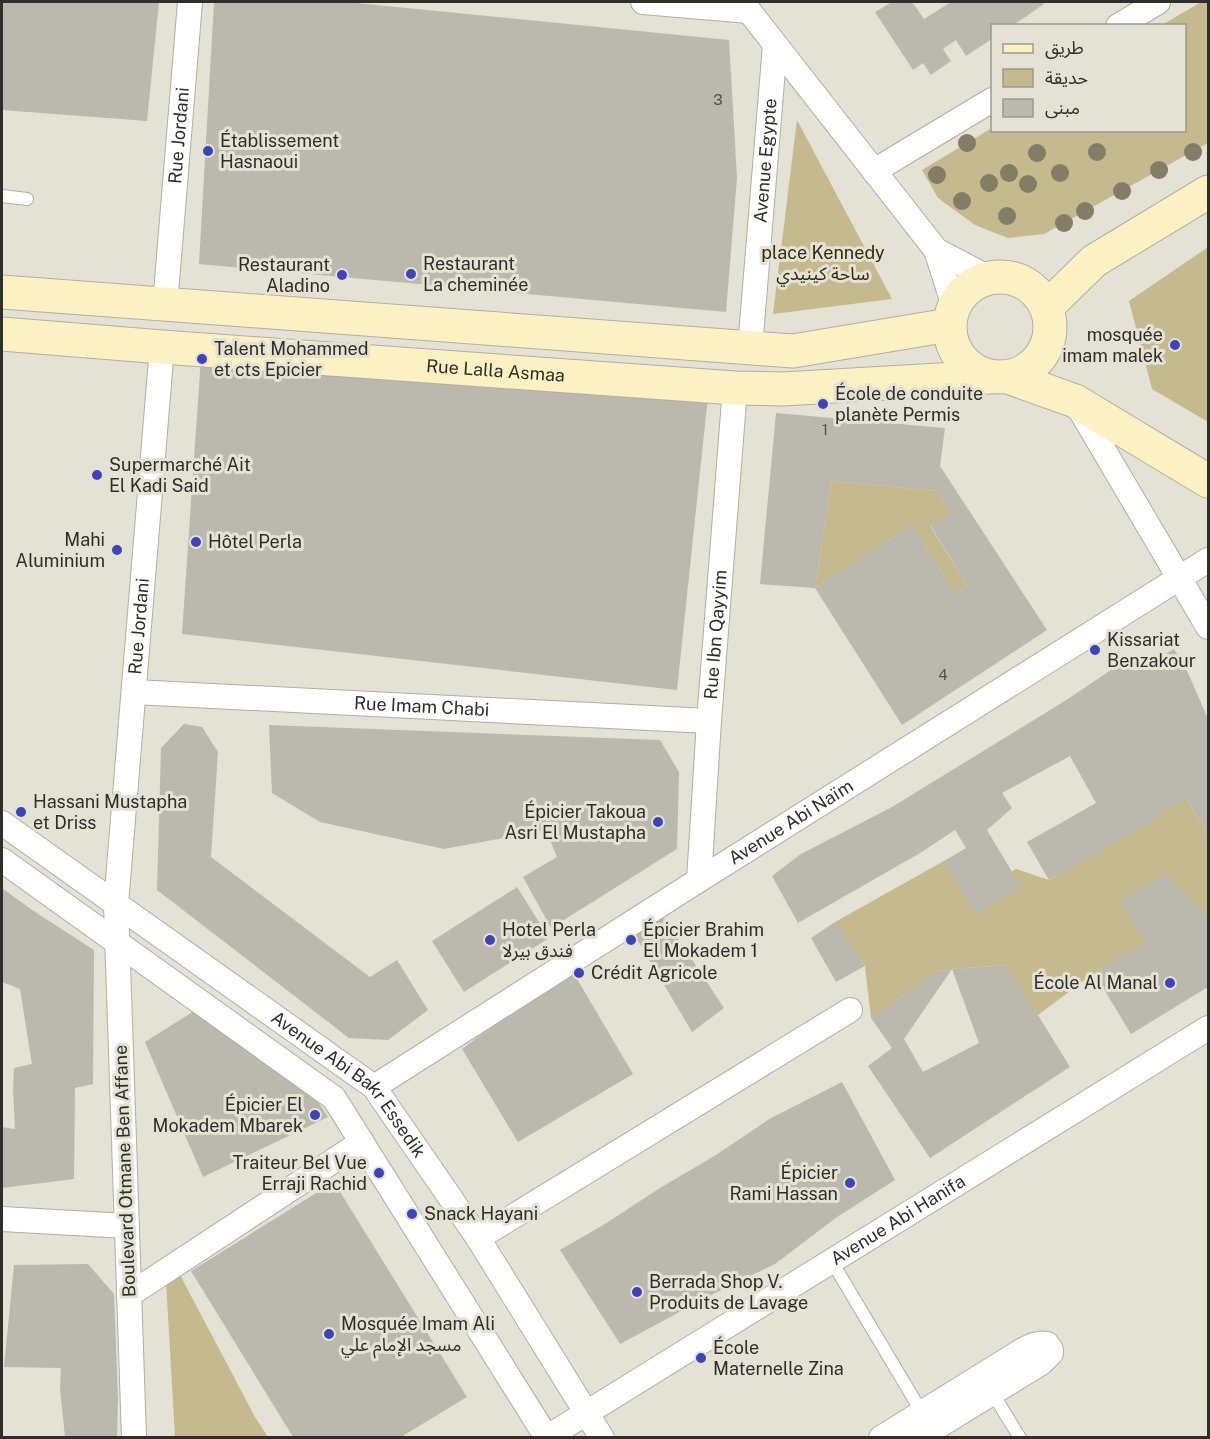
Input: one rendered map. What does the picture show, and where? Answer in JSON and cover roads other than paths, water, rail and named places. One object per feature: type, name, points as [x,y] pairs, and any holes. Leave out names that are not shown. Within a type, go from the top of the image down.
[{"type":"street","name":"Rue Jordani","points":[[165,305],[190,2]]},
{"type":"street","points":[[643,2],[745,6],[936,250],[989,278]]},
{"type":"street","points":[[1121,24],[1158,2]]},
{"type":"street","name":"Avenue Egypte","points":[[750,348],[775,45]]},
{"type":"street","points":[[874,171],[991,101]]},
{"type":"street","points":[[1021,281],[1094,261],[1209,192]]},
{"type":"street","points":[[936,250],[951,315],[951,339],[956,353],[965,364],[977,372],[1075,401],[1209,481]]},
{"type":"street","points":[[999,377],[1022,373],[1035,364],[1044,352],[1048,322],[1094,261]]},
{"type":"street","points":[[951,315],[962,293],[975,283],[989,278],[1005,277],[1021,281],[1040,296],[1075,401],[1209,627]]},
{"type":"street","points":[[2,292],[793,351],[951,315]]},
{"type":"street","name":"Rue Lalla Asmaa","points":[[2,334],[735,388],[783,388],[999,377]]},
{"type":"street","name":"Rue Jordani","points":[[116,904],[162,347]]},
{"type":"street","name":"Rue Ibn Qayyim","points":[[699,880],[735,388]]},
{"type":"street","name":"Avenue Abi Naïm","points":[[374,1087],[1209,560]]},
{"type":"street","name":"Rue Imam Chabi","points":[[134,692],[709,721]]},
{"type":"street","name":"Avenue Abi Bakr Essedik","points":[[2,823],[374,1087],[478,1238],[602,1437]]},
{"type":"street","name":"Avenue Abi Bakr Essedik","points":[[2,860],[334,1098],[547,1437]]},
{"type":"street","name":"Boulevard Otmane Ben Affane","points":[[116,904],[134,1437]]},
{"type":"street","points":[[478,1238],[850,1010]]},
{"type":"street","name":"Avenue Abi Hanifa","points":[[547,1437],[1209,1028]]},
{"type":"street","points":[[129,1295],[362,1142]]},
{"type":"street","points":[[2,1219],[127,1226]]},
{"type":"street","points":[[881,1437],[924,1427],[987,1384]]},
{"type":"lane","points":[[2,196],[27,199]]},
{"type":"lane","points":[[831,1260],[924,1427]]},
{"type":"lane","points":[[987,1384],[1020,1437]]},
{"type":"place","name":"Établissement Hasnaoui","points":[[208,151]]},
{"type":"place","name":"Restaurant La cheminée","points":[[411,274]]},
{"type":"place","name":"Restaurant Aladino","points":[[342,275]]},
{"type":"place","name":"mosquée imam malek","points":[[1175,345]]},
{"type":"place","name":"Talent Mohammed et cts Epicier","points":[[202,359]]},
{"type":"place","name":"École de conduite planète Permis","points":[[823,404]]},
{"type":"place","name":"Supermarché Ait El Kadi Said","points":[[97,475]]},
{"type":"place","name":"Hôtel Perla","points":[[196,542]]},
{"type":"place","name":"Mahi Aluminium","points":[[117,550]]},
{"type":"place","name":"Kissariat Benzakour","points":[[1095,650]]},
{"type":"place","name":"Hassani Mustapha et Driss","points":[[21,812]]},
{"type":"place","name":"Épicier Takoua Asri El Mustapha","points":[[658,822]]},
{"type":"place","name":"Hotel Perla فندق بيرلا","points":[[490,940]]},
{"type":"place","name":"Épicier Brahim El Mokadem 1","points":[[631,940]]},
{"type":"place","name":"Crédit Agricole","points":[[579,973]]},
{"type":"place","name":"École Al Manal","points":[[1170,983]]},
{"type":"place","name":"Épicier El Mokadem Mbarek","points":[[315,1115]]},
{"type":"place","name":"Traiteur Bel Vue Erraji Rachid","points":[[379,1173]]},
{"type":"place","name":"Épicier Rami Hassan","points":[[850,1183]]},
{"type":"place","name":"Snack Hayani","points":[[412,1214]]},
{"type":"place","name":"Berrada Shop V. Produits de Lavage","points":[[637,1292]]},
{"type":"place","name":"Mosquée Imam Ali مسجد الإمام علي","points":[[329,1334]]},
{"type":"place","name":"École Maternelle Zina","points":[[701,1358]]},
{"type":"park label","name":"place Kennedy ساحة كينيدي","points":[[823,263]]}]
